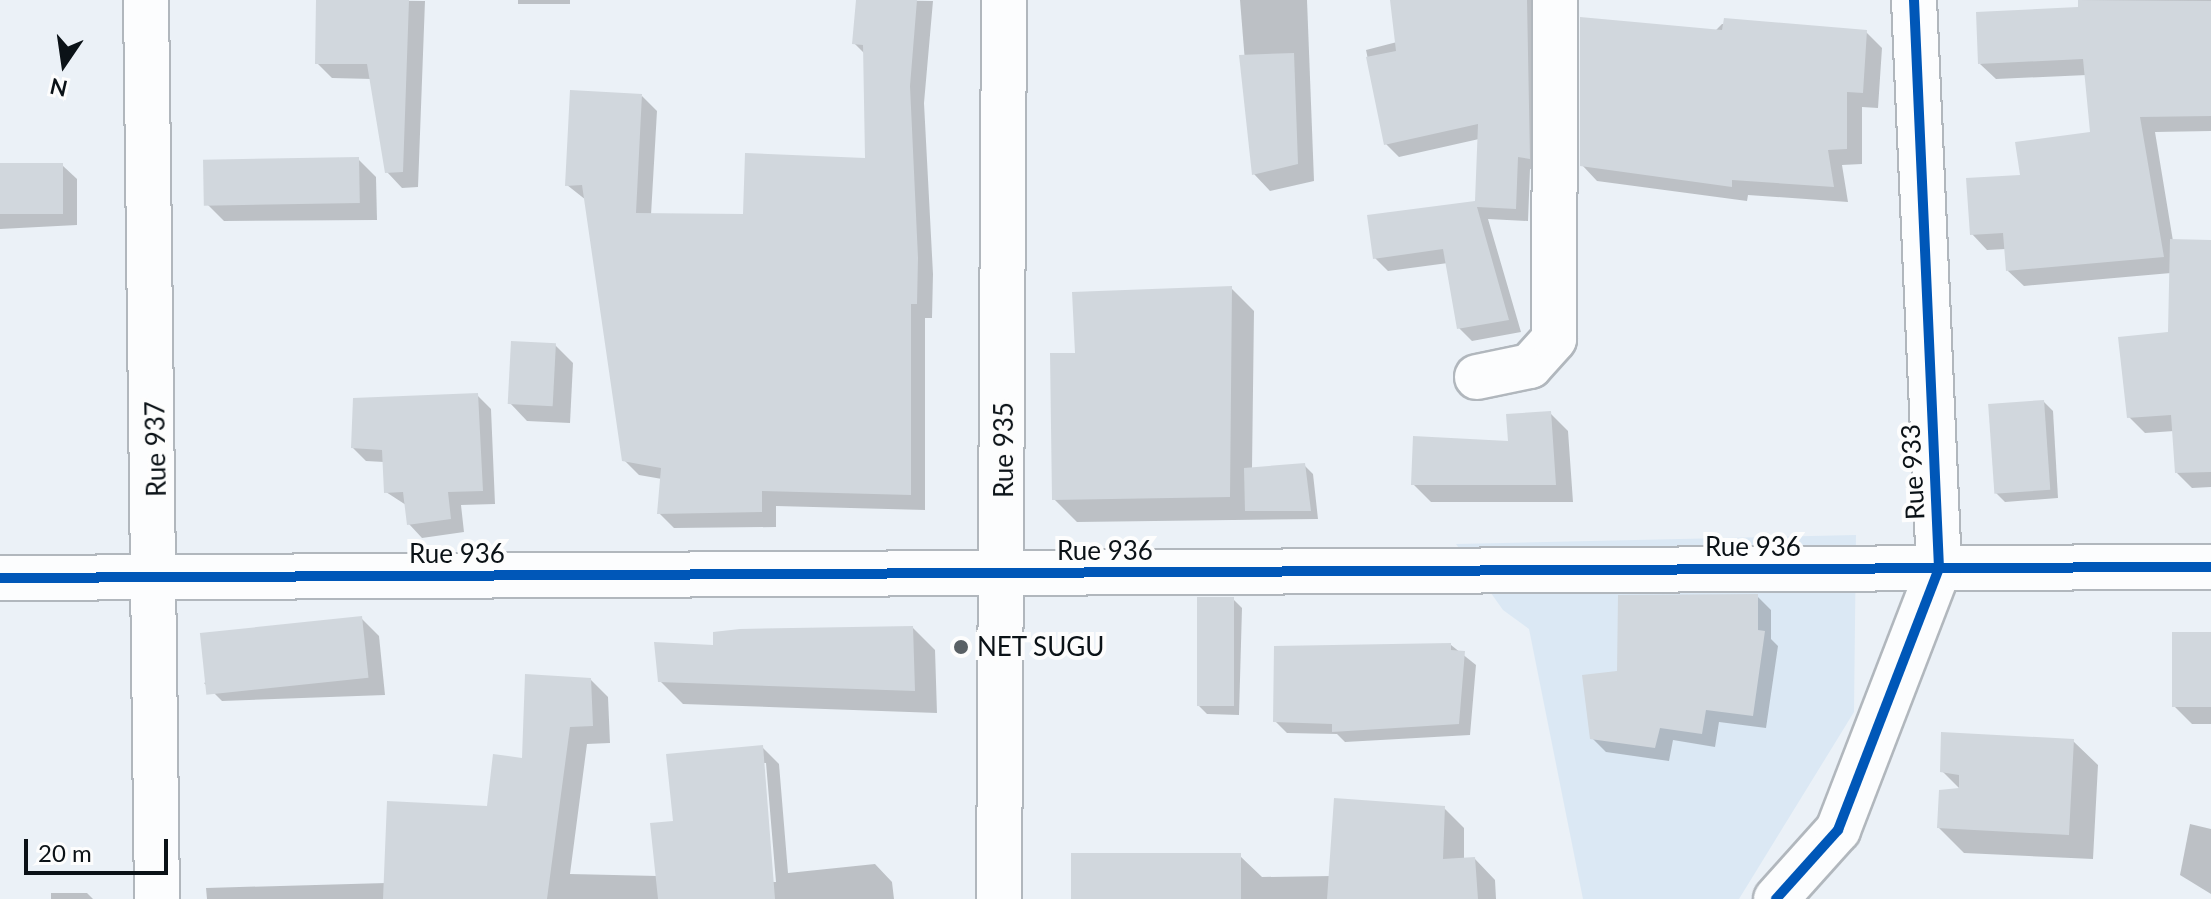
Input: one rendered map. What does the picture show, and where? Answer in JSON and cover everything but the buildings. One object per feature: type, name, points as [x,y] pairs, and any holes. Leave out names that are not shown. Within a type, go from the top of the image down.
[{"type":"street","name":"Rue 937","points":[[146,0],[159,578],[157,899]]},
{"type":"street","name":"Rue 935","points":[[999,899],[1004,573],[1004,0]]},
{"type":"street","points":[[1477,377],[1530,366],[1554,339],[1555,0]]},
{"type":"street","name":"Rue 933","points":[[1776,899],[1838,830],[1939,568],[1914,0]]},
{"type":"street","name":"Rue 936","points":[[0,578],[2211,567]]},
{"type":"shaded area","points":[[1856,535],[1854,712],[1739,899],[1583,899],[1529,629],[1503,610],[1456,544]]},
{"type":"cycle path","points":[[1776,899],[1838,830],[1939,568],[1914,0]]},
{"type":"cycle path","points":[[0,578],[2211,567]]},
{"type":"place","name":"NET SUGU","points":[[961,647]]}]
